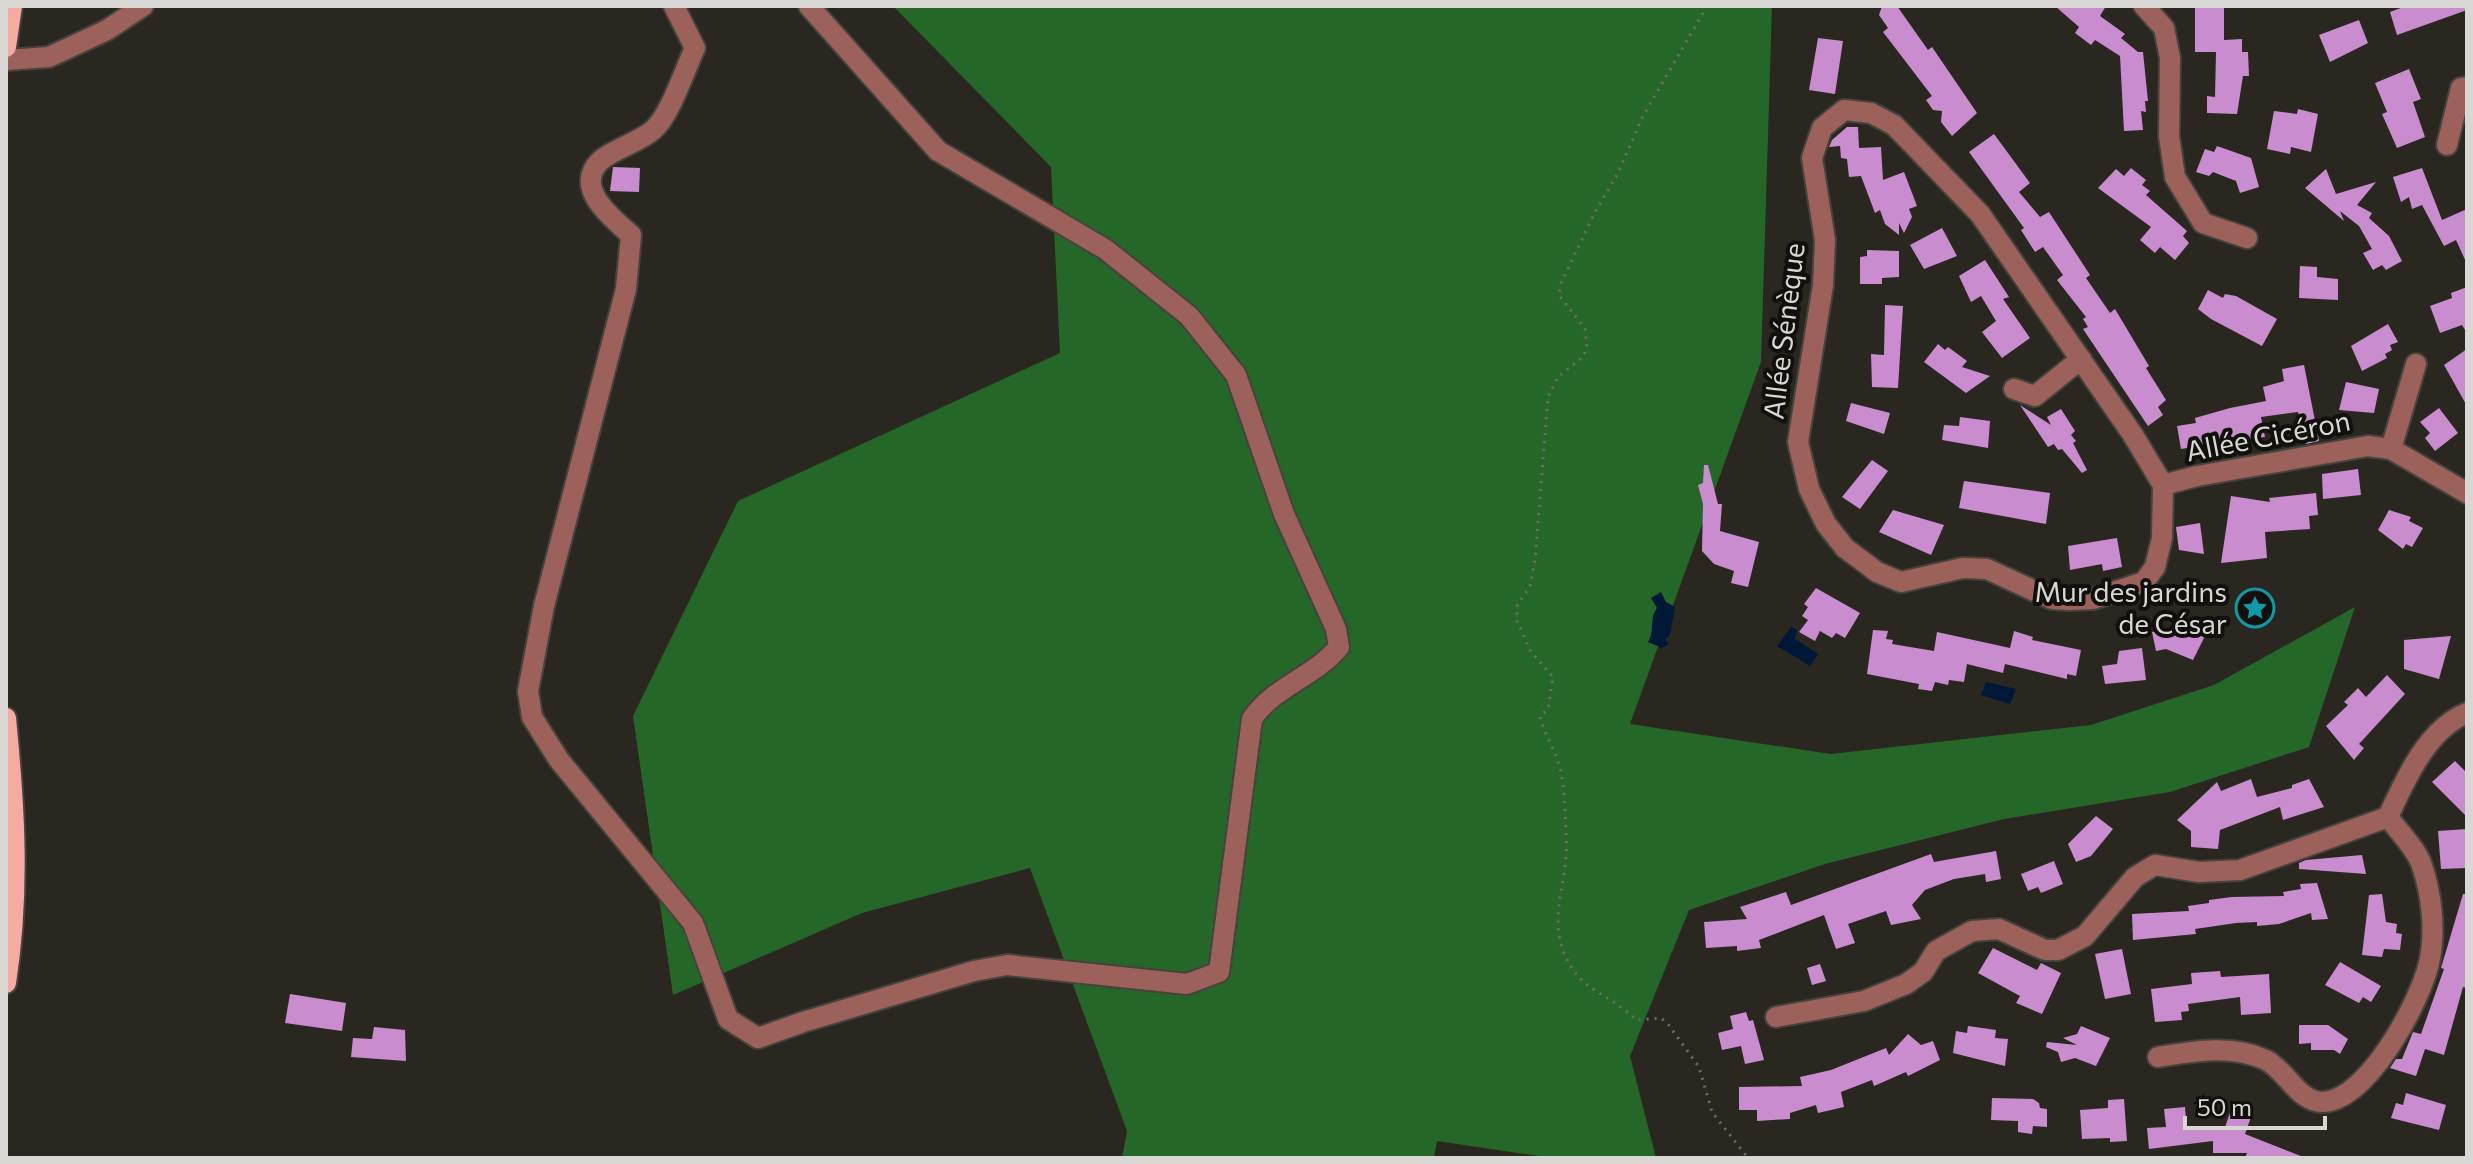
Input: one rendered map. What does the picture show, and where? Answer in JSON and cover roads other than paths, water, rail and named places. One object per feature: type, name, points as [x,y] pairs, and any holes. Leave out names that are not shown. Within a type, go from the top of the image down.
[{"type":"main road","points":[[6,47],[12,6]]},
{"type":"main road","points":[[6,718],[14,928],[6,983]]},
{"type":"street","points":[[6,60],[49,57],[107,30],[143,6]]},
{"type":"street","points":[[674,6],[695,48],[664,115],[655,129],[601,161],[591,176],[592,193],[631,235],[626,289],[544,606],[528,691],[532,717],[559,760],[693,923],[728,1019],[758,1038],[974,971],[1007,965],[1187,984],[1219,972],[1252,719],[1262,703],[1324,665],[1339,647],[1336,629],[1284,514],[1236,375],[1189,316],[1105,249],[938,151],[809,6]]},
{"type":"street","points":[[2144,6],[2164,28],[2170,58],[2169,136],[2175,177],[2203,223],[2247,238]]},
{"type":"street","points":[[2447,145],[2454,108],[2461,88],[2467,87]]},
{"type":"street","name":"Allée Sénèque","points":[[1844,110],[1871,113],[1894,125],[1980,214],[2081,359],[2163,485],[2162,538],[2155,567],[2144,582],[2093,599],[2052,599],[1987,569],[1963,568],[1901,582],[1877,572],[1845,548],[1826,524],[1809,489],[1798,442],[1823,285],[1825,240],[1812,158],[1822,128],[1844,110]]},
{"type":"street","points":[[2014,389],[2035,396],[2081,359]]},
{"type":"street","points":[[2391,449],[2416,364]]},
{"type":"street","name":"Allée Cicéron","points":[[2163,485],[2197,476],[2368,446],[2391,449],[2467,493]]},
{"type":"street","points":[[1776,1017],[1864,1001],[1906,984],[1923,972],[1936,951],[1972,931],[1999,929],[2045,950],[2058,950],[2085,936],[2135,877],[2155,865],[2199,872],[2240,870],[2388,817],[2403,785],[2439,731],[2467,713]]},
{"type":"street","points":[[2158,1057],[2210,1049],[2263,1059],[2279,1068],[2301,1095],[2312,1101],[2339,1098],[2369,1072],[2387,1051],[2410,1011],[2429,964],[2432,939],[2422,863],[2388,817]]},
{"type":"water","points":[[1661,592],[1666,602],[1675,607],[1670,635],[1665,639],[1669,644],[1662,648],[1648,642],[1657,608],[1651,598]]},
{"type":"water","points":[[1791,627],[1797,630],[1795,639],[1818,654],[1810,666],[1777,646]]},
{"type":"water","points":[[1986,682],[2016,689],[2010,704],[1981,695]]},
{"type":"place","name":"Mur des jardins de César","points":[[2255,608]]}]
